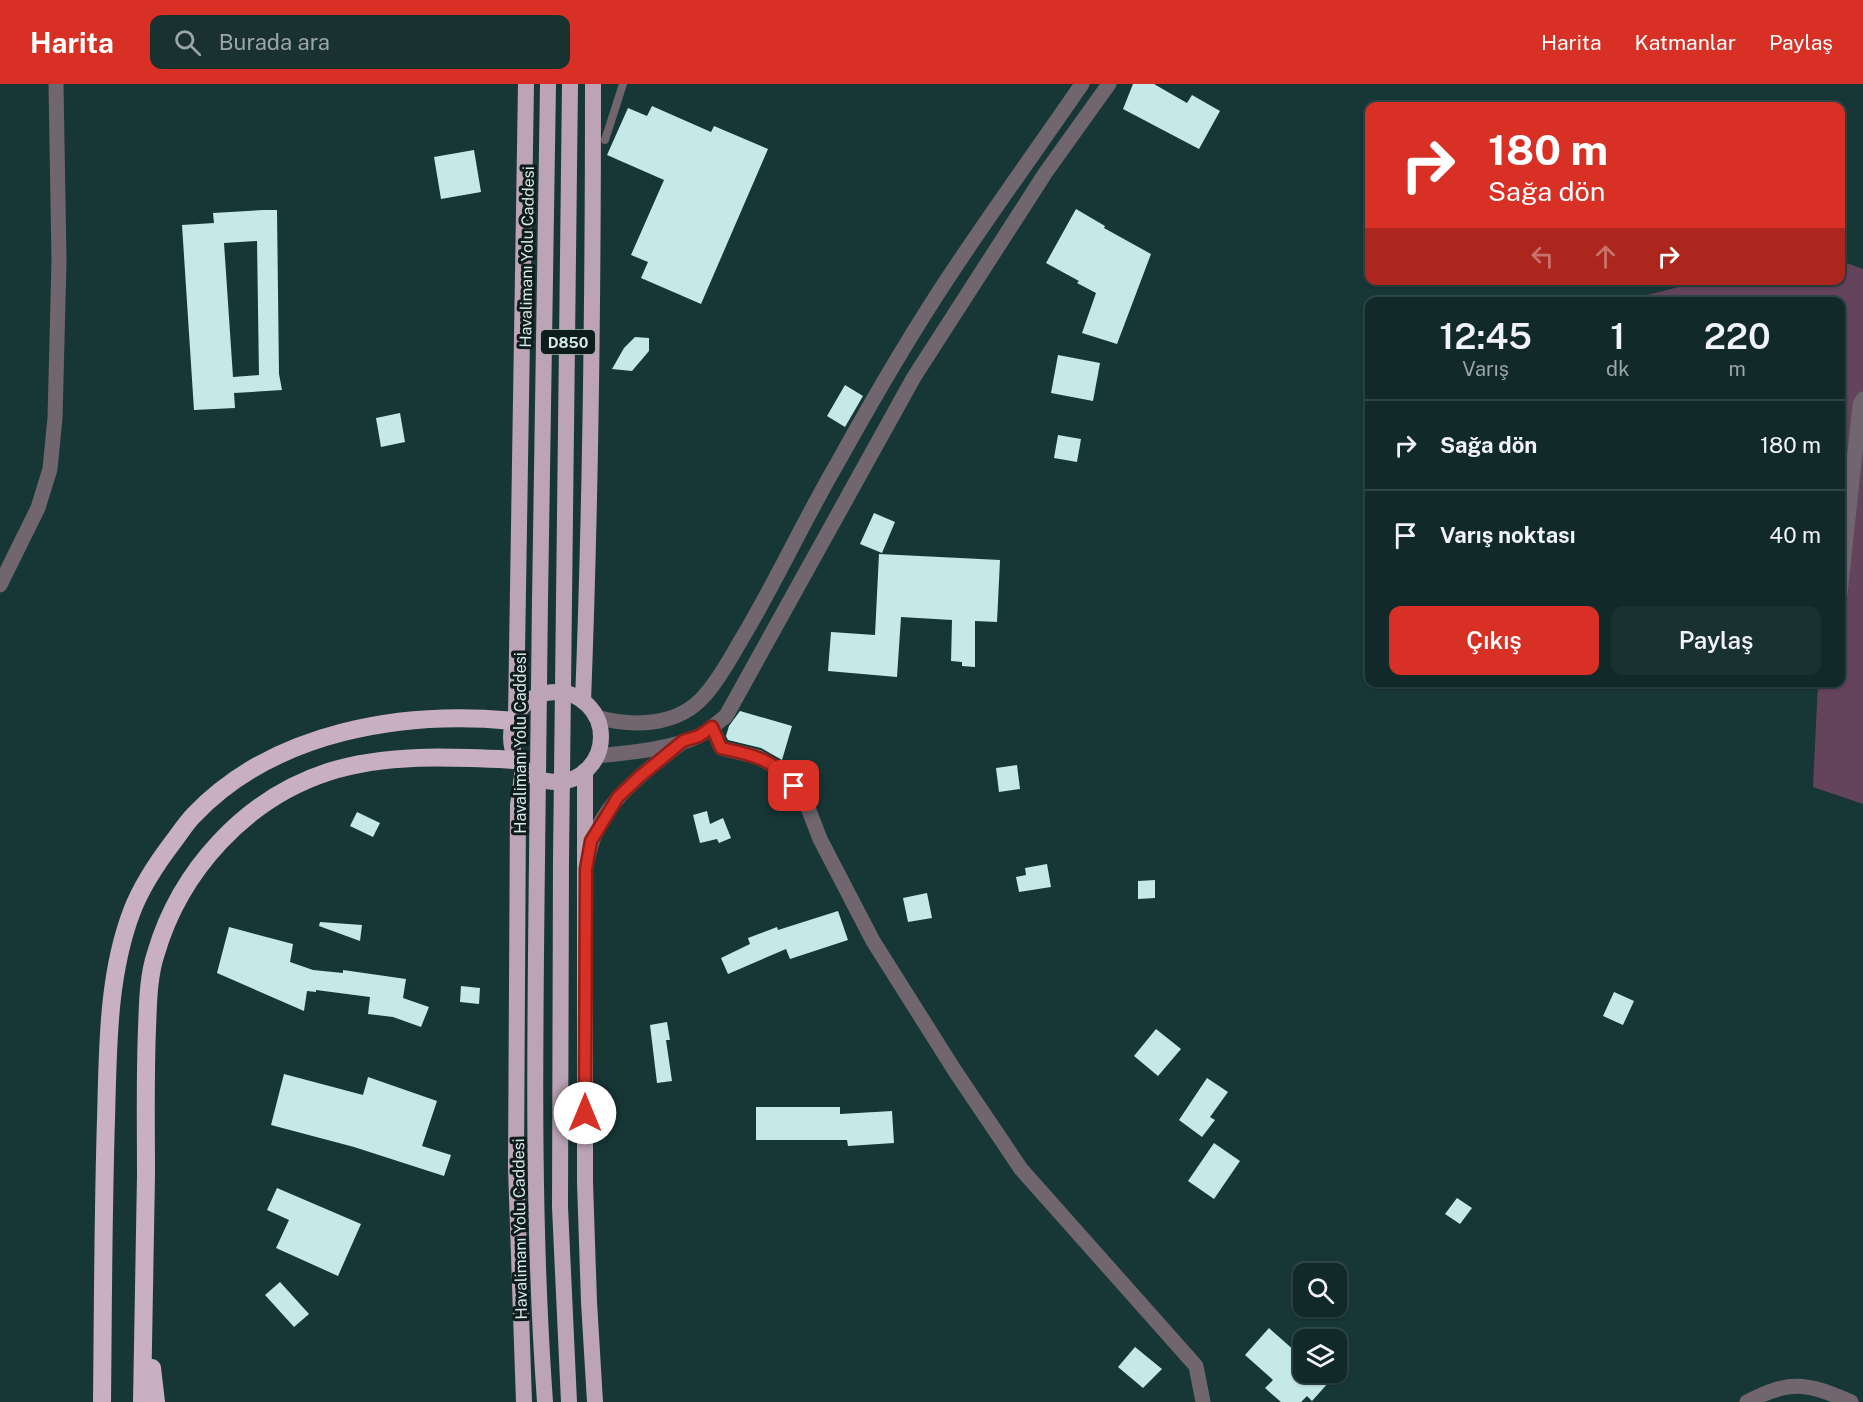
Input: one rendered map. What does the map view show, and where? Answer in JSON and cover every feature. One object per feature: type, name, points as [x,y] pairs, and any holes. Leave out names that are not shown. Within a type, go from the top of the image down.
[{"type":"highway","points":[[524,1402],[516,1168],[520,764],[511,741],[515,718],[526,84]]},
{"type":"highway","name":"Havalimanı Yolu Caddesi","points":[[545,1402],[539,1312],[536,1194],[537,860],[548,84]]},
{"type":"highway","name":"D850","points":[[569,1402],[560,1208],[561,860],[570,84]]},
{"type":"highway","points":[[583,701],[589,556],[593,304],[593,84]]},
{"type":"highway","points":[[142,1402],[149,992],[155,954],[171,914],[195,870],[231,830],[279,794],[327,772],[392,759],[458,758],[520,764],[539,778],[558,782],[585,771],[596,756],[601,737],[596,717],[583,701],[564,693],[543,694],[525,704],[515,718]]},
{"type":"highway","points":[[94,1402],[111,1013],[119,957],[132,912],[152,869],[194,815],[231,783],[273,757],[323,737],[394,722],[457,718],[515,718]]},
{"type":"highway","points":[[585,771],[585,1182],[595,1402]]},
{"type":"highway","points":[[102,1402],[104,1194]]},
{"type":"highway","points":[[146,1195],[151,1354],[156,1402]]},
{"type":"street","points":[[0,585],[38,508],[50,469],[56,418],[59,261],[56,84]]},
{"type":"street","points":[[596,717],[633,724],[660,722],[681,714],[705,696],[734,652],[778,576],[837,464],[880,389],[950,275],[1082,84]]},
{"type":"street","points":[[596,756],[628,753],[683,741],[699,736],[726,716],[914,377],[1046,172],[1109,84]]},
{"type":"street","points":[[1845,544],[1856,435],[1863,399]]},
{"type":"street","points":[[712,727],[721,748],[758,757],[784,772],[805,800],[820,839],[873,942],[955,1071],[1021,1169],[1196,1366],[1203,1402]]},
{"type":"street","points":[[586,869],[591,841],[618,797],[683,741]]},
{"type":"street","points":[[1747,1402],[1792,1385],[1822,1390],[1851,1402]]},
{"type":"lane","points":[[605,140],[623,84]]},
{"type":"shaded area","points":[[1845,262],[1863,269],[1863,804],[1813,787],[1818,687],[1845,687],[1845,297],[1640,297],[1686,285],[1845,285]]},
{"type":"building","points":[[1133,84],[1154,84],[1187,103],[1192,95],[1220,111],[1199,149],[1123,109]]},
{"type":"building","points":[[652,106],[711,132],[714,126],[768,149],[701,304],[641,278],[648,262],[631,255],[664,180],[607,155],[628,108],[647,116]]},
{"type":"building","points":[[474,150],[481,192],[441,199],[434,157]]},
{"type":"building","points":[[1076,209],[1105,226],[1104,228],[1151,254],[1117,344],[1082,333],[1096,293],[1046,263]]},
{"type":"building","points":[[277,210],[279,374],[282,390],[234,393],[235,408],[194,410],[182,225],[214,223],[213,213]],"holes":[[[257,241],[259,375],[233,377],[224,243]]]},
{"type":"building","points":[[635,337],[649,338],[649,351],[632,371],[612,369],[624,348]]},
{"type":"building","points":[[1058,355],[1100,363],[1093,401],[1051,393]]},
{"type":"building","points":[[845,385],[863,396],[845,427],[827,416]]},
{"type":"building","points":[[400,413],[405,442],[381,447],[376,418]]},
{"type":"building","points":[[1058,435],[1081,439],[1077,462],[1054,458]]},
{"type":"building","points":[[874,513],[895,522],[882,553],[860,544]]},
{"type":"building","points":[[879,554],[1000,560],[997,622],[975,621],[975,667],[962,666],[962,662],[951,661],[952,620],[901,617],[897,677],[828,671],[831,632],[875,635]]},
{"type":"building","points":[[740,711],[792,726],[782,760],[761,748],[728,740],[726,736],[729,726]]},
{"type":"building","points":[[1017,765],[1020,789],[999,792],[996,768]]},
{"type":"building","points":[[707,811],[710,824],[723,818],[731,838],[719,843],[717,839],[700,843],[693,815]]},
{"type":"building","points":[[357,812],[380,823],[373,837],[350,826]]},
{"type":"building","points":[[1047,864],[1051,887],[1019,892],[1016,877],[1026,875],[1025,868]]},
{"type":"building","points":[[1155,880],[1155,898],[1138,899],[1138,881]]},
{"type":"building","points":[[927,893],[932,918],[908,922],[903,898]]},
{"type":"building","points":[[838,911],[848,940],[790,959],[786,949],[728,974],[721,958],[750,944],[748,938],[777,927],[778,930]]},
{"type":"building","points":[[320,922],[362,925],[360,941],[319,926]]},
{"type":"building","points":[[229,927],[293,944],[290,962],[313,970],[343,973],[343,970],[406,979],[403,998],[429,1007],[421,1027],[393,1017],[368,1014],[370,997],[316,990],[316,992],[307,991],[304,1011],[217,973]]},
{"type":"building","points":[[461,986],[480,988],[479,1004],[460,1002]]},
{"type":"building","points":[[1614,992],[1634,1001],[1623,1025],[1603,1016]]},
{"type":"building","points":[[667,1022],[670,1040],[666,1040],[672,1081],[657,1083],[650,1025]]},
{"type":"building","points":[[1156,1029],[1181,1049],[1158,1076],[1134,1056]]},
{"type":"building","points":[[284,1074],[363,1095],[368,1077],[437,1101],[422,1146],[451,1155],[444,1176],[354,1147],[271,1125]]},
{"type":"building","points":[[1207,1078],[1228,1092],[1210,1117],[1215,1120],[1202,1137],[1179,1120]]},
{"type":"building","points":[[756,1107],[840,1107],[840,1114],[892,1111],[894,1143],[848,1146],[847,1140],[756,1140]]},
{"type":"building","points":[[1214,1143],[1240,1161],[1214,1199],[1188,1181]]},
{"type":"building","points":[[277,1188],[361,1224],[338,1276],[276,1248],[289,1220],[267,1210]]},
{"type":"building","points":[[1457,1198],[1472,1208],[1460,1224],[1445,1214]]},
{"type":"building","points":[[280,1282],[309,1314],[294,1327],[265,1295]]},
{"type":"building","points":[[1269,1328],[1293,1349],[1293,1383],[1328,1383],[1312,1401],[1307,1396],[1301,1402],[1281,1402],[1265,1388],[1273,1380],[1245,1355]]},
{"type":"building","points":[[1135,1347],[1162,1369],[1143,1388],[1118,1367]]},
{"type":"route","points":[[585,1113],[586,869],[591,841],[603,819],[618,797],[638,778],[683,741],[699,736],[712,727],[721,748],[758,757],[784,772],[794,786]]}]
